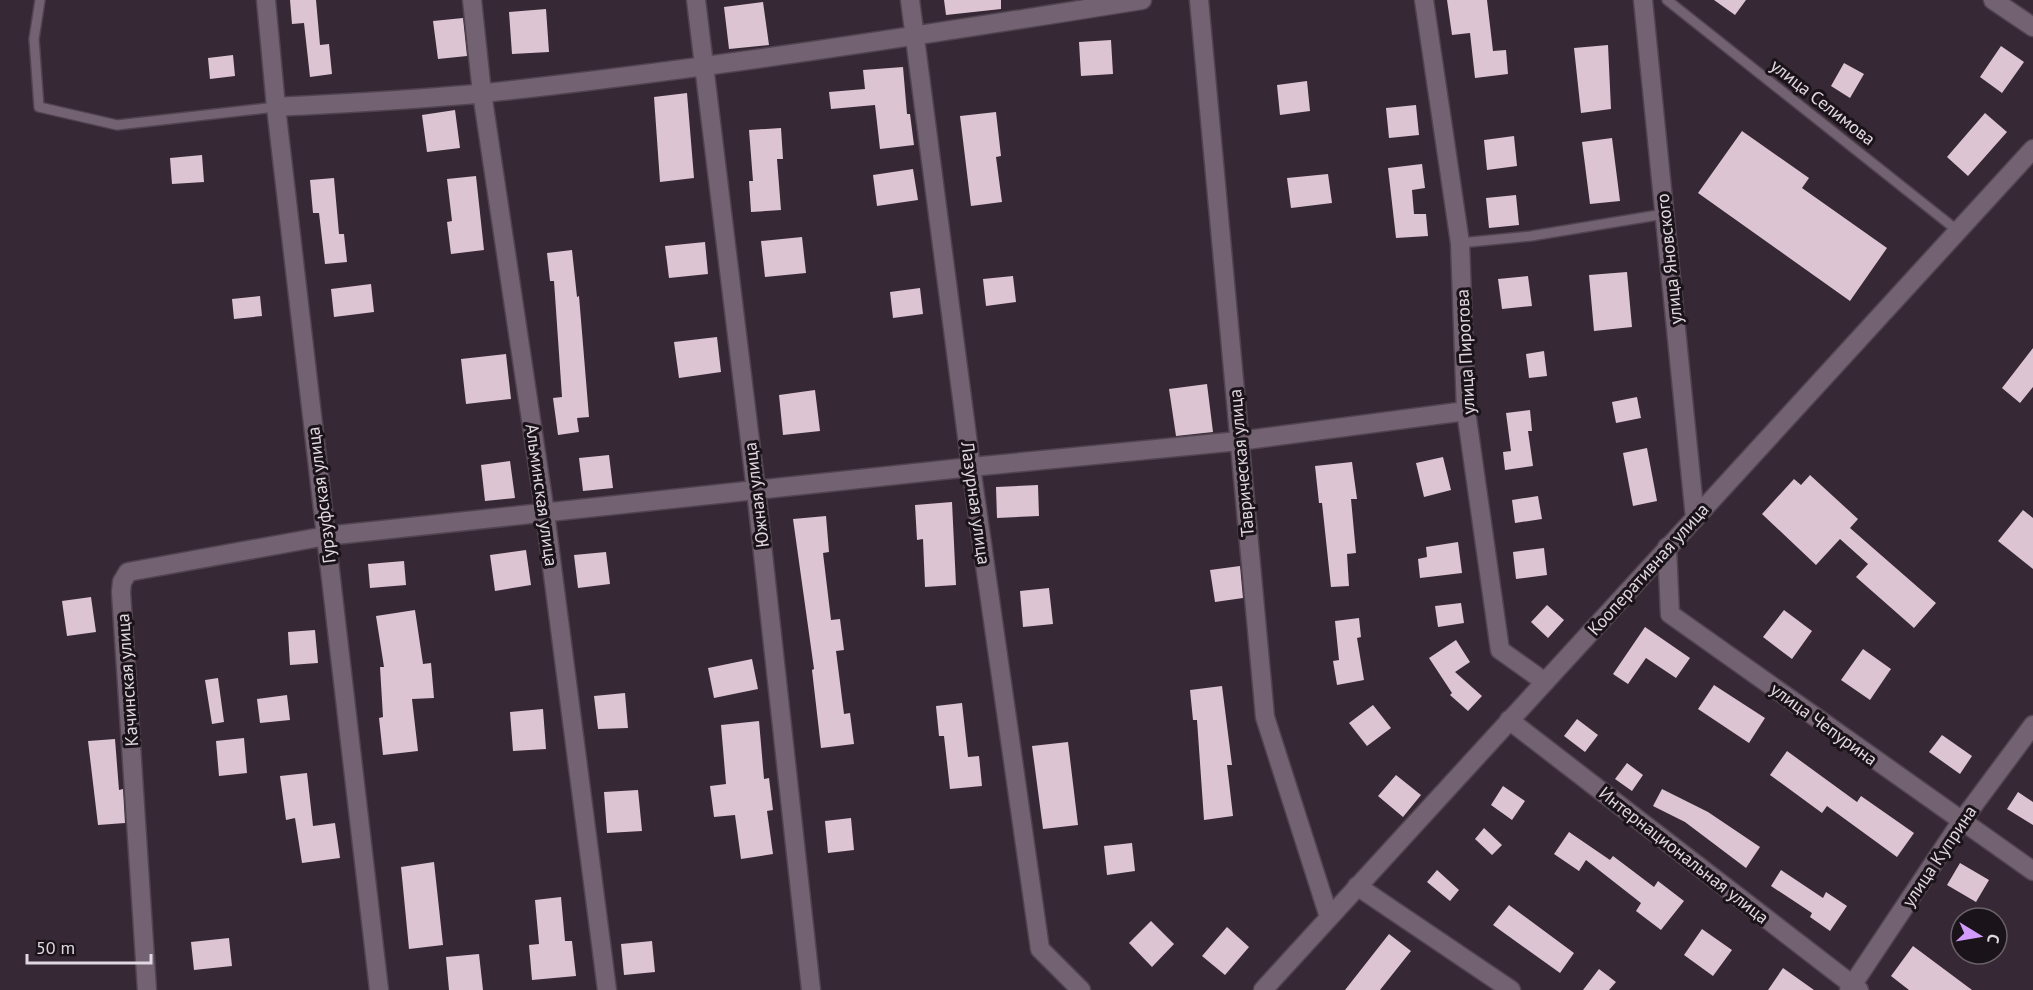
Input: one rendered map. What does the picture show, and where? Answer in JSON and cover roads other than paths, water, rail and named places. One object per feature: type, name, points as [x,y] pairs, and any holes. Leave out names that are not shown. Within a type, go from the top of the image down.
[{"type":"street","name":"Гурзуфская улица","points":[[267,0],[276,107],[379,990]]},
{"type":"street","name":"Альминская улица","points":[[472,0],[482,93],[546,513],[607,990]]},
{"type":"street","name":"Южная улица","points":[[696,0],[756,490],[811,990]]},
{"type":"street","name":"Лазурная улица","points":[[910,0],[971,466],[1040,949],[1080,990]]},
{"type":"street","points":[[276,107],[482,93],[703,67],[915,37],[1142,0]]},
{"type":"street","name":"Таврическая улица","points":[[1199,0],[1265,717],[1329,917]]},
{"type":"street","name":"улица Пирогова","points":[[1424,0],[1460,243],[1466,411],[1500,650],[1545,682]]},
{"type":"street","name":"улица Яновского","points":[[1642,0],[1695,518]]},
{"type":"street","points":[[1993,0],[2033,27]]},
{"type":"street","name":"Кооперативная улица","points":[[1263,990],[2033,149]]},
{"type":"street","name":"Качинская улица","points":[[147,990],[137,862],[122,582],[128,572],[326,536],[971,466],[1239,441],[1466,411]]},
{"type":"street","name":"улица Чепурина","points":[[1668,547],[1670,614],[2033,871]]},
{"type":"street","name":"Интернациональная улица","points":[[1509,720],[1854,989]]},
{"type":"street","name":"улица Куприна","points":[[1854,989],[1961,822],[2033,725]]},
{"type":"street","points":[[1358,886],[1511,990]]},
{"type":"lane","points":[[40,0],[34,39],[39,107],[117,125],[276,107]]},
{"type":"lane","name":"улица Селимова","points":[[1667,0],[1958,231]]},
{"type":"lane","points":[[1460,243],[1531,236],[1664,214]]}]
